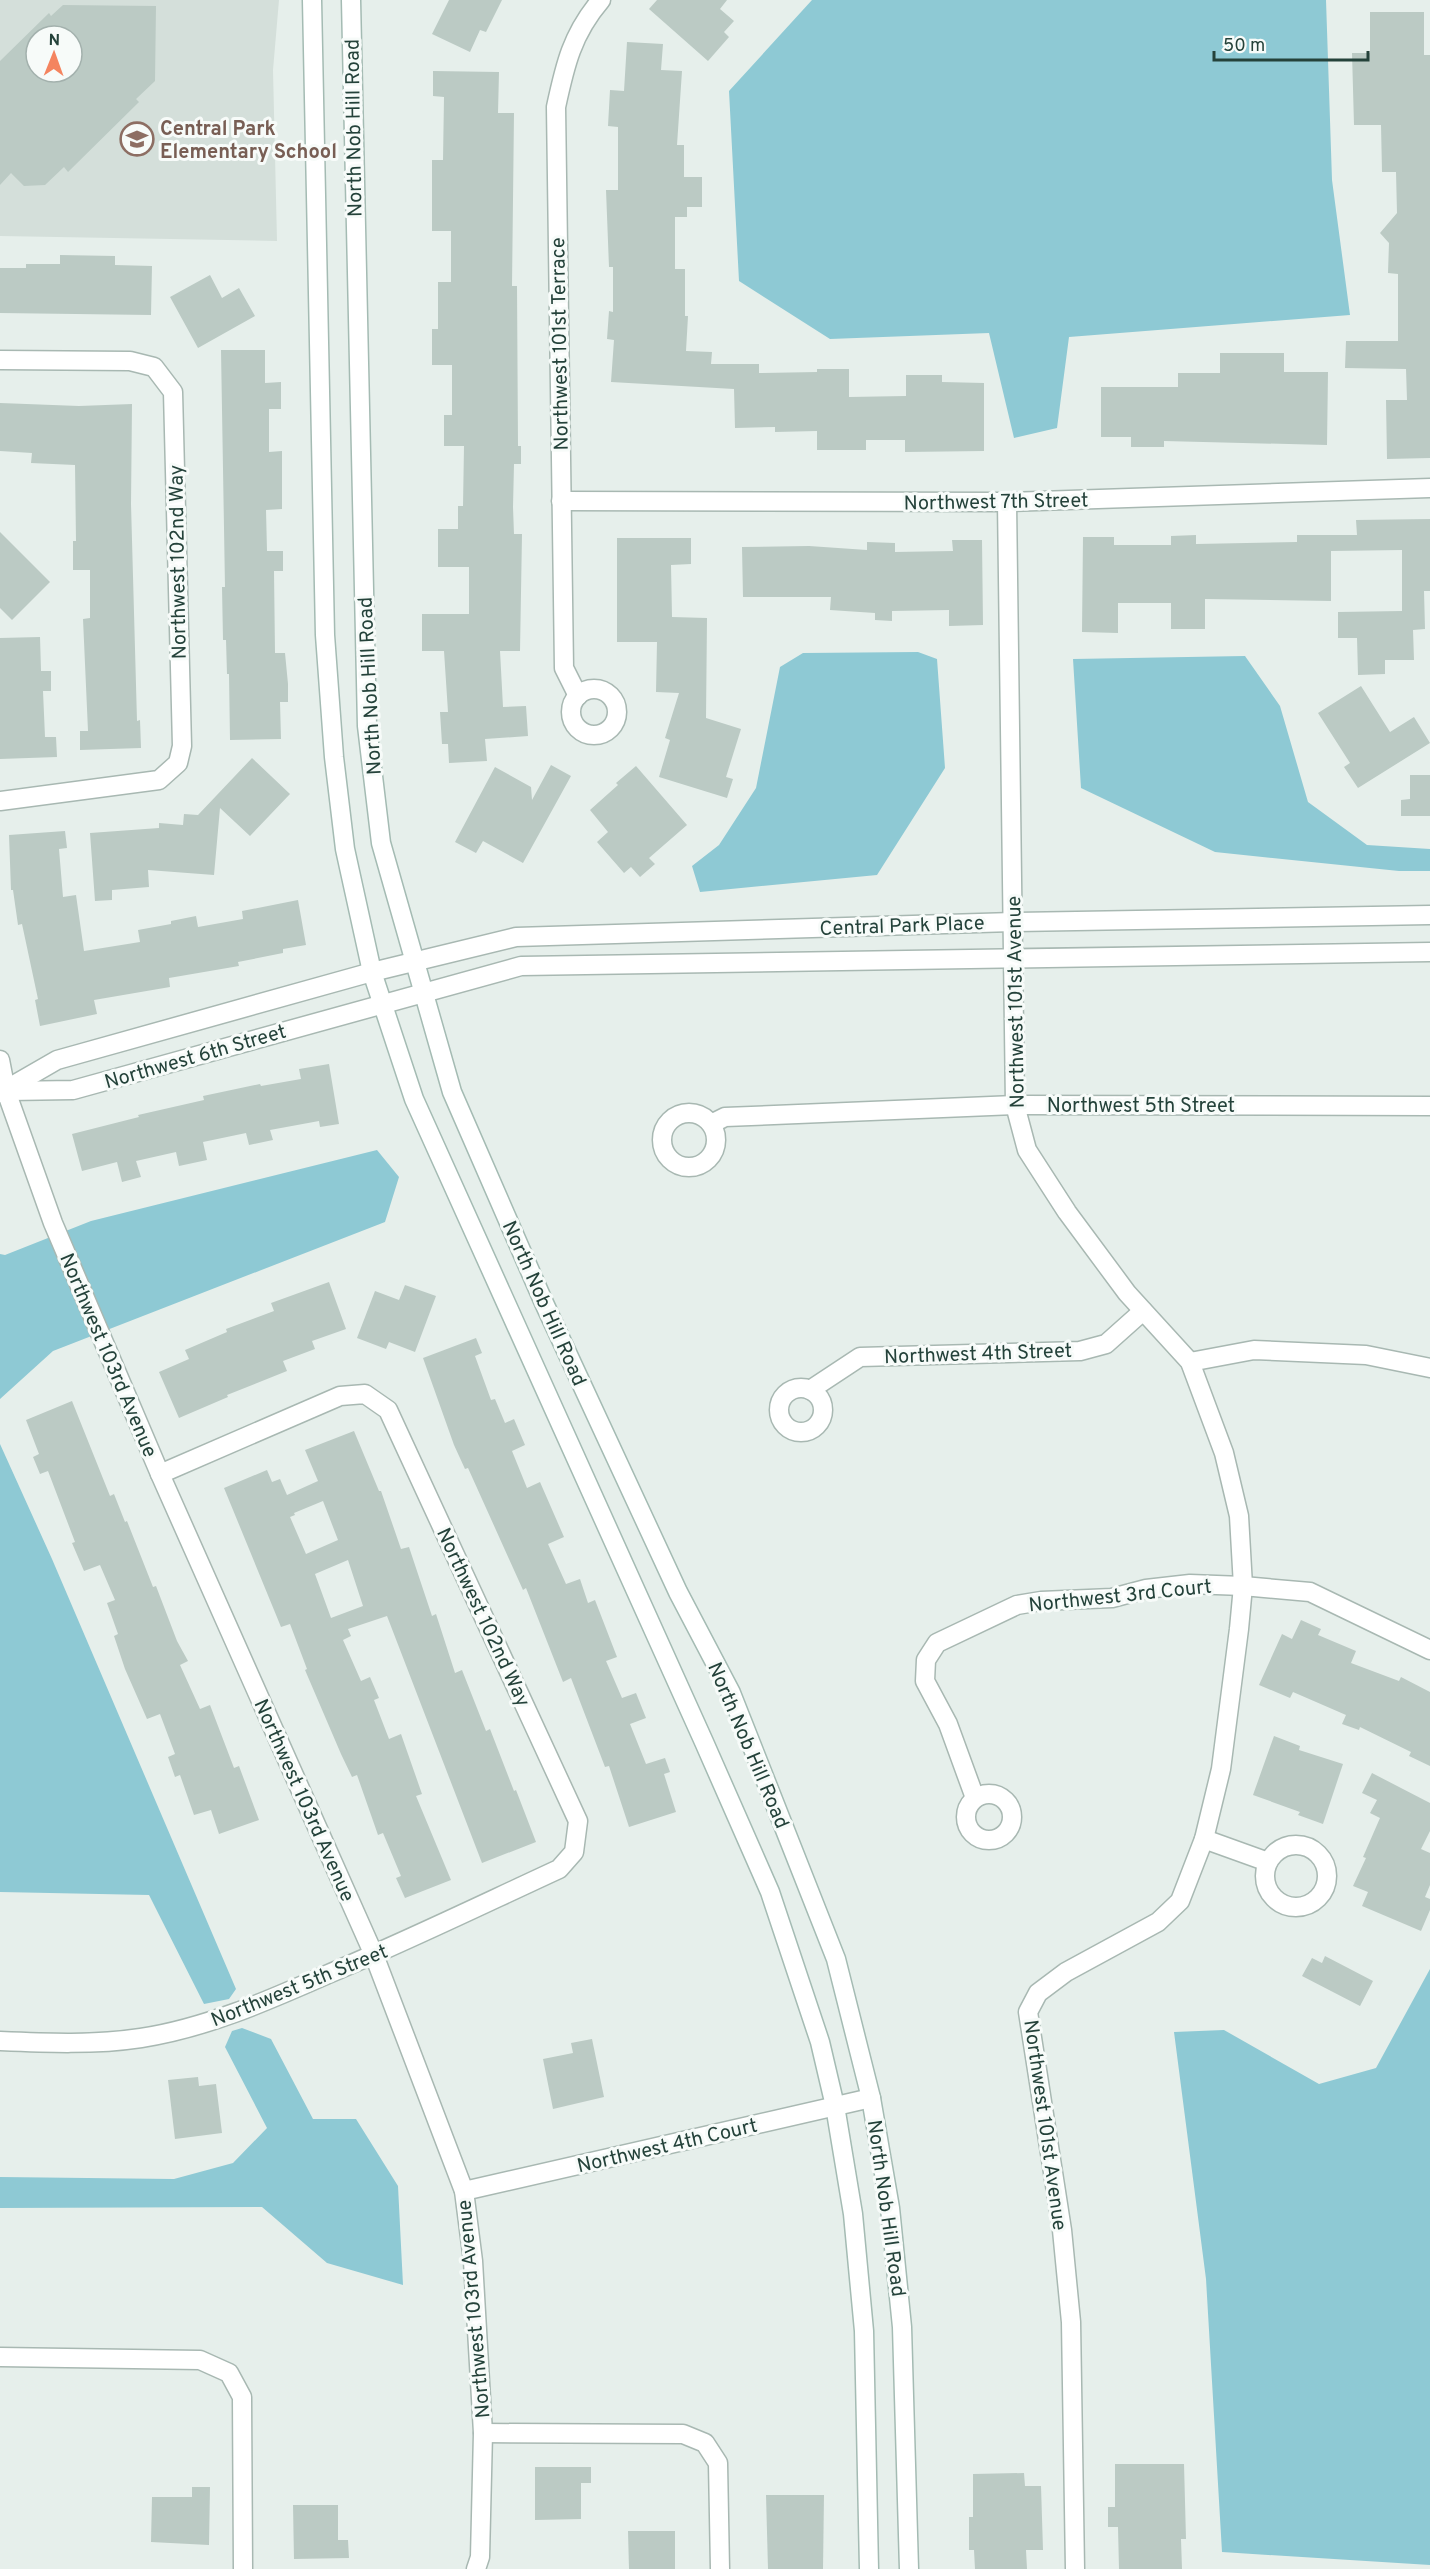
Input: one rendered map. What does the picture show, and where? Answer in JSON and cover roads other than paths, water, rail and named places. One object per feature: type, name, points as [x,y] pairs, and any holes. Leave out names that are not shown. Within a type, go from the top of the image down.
[{"type":"street","name":"North Nob Hill Road","points":[[312,0],[325,635],[334,757],[345,849],[372,972],[414,1099],[770,1892],[820,2042],[835,2106],[853,2214],[864,2331],[869,2569]]},
{"type":"street","name":"North Nob Hill Road","points":[[351,0],[367,726],[381,843],[413,962],[452,1092],[540,1293],[678,1592],[730,1693],[836,1959],[871,2098],[890,2208],[902,2327],[909,2569]]},
{"type":"street","name":"Northwest 101st Terrace","points":[[578,696],[564,668],[556,107],[566,60],[588,16],[601,0]]},
{"type":"street","name":"Northwest 102nd Way","points":[[0,360],[130,361],[154,367],[173,392],[182,746],[178,763],[159,780],[0,801]]},
{"type":"street","name":"Northwest 7th Street","points":[[561,501],[1007,502],[1430,488]]},
{"type":"street","name":"Northwest 101st Avenue","points":[[1007,502],[1015,1105],[1027,1150],[1067,1212],[1127,1293],[1190,1362],[1227,1464],[1239,1516],[1243,1586],[1221,1769],[1204,1839],[1180,1901],[1158,1922],[1066,1972],[1038,1993],[1028,2012],[1062,2230],[1071,2322],[1075,2569]]},
{"type":"street","name":"Central Park Place","points":[[372,972],[516,937],[1013,921],[1430,915]]},
{"type":"street","name":"Central Park Place","points":[[382,1004],[521,966],[1430,952]]},
{"type":"street","name":"Northwest 6th Street","points":[[3,1092],[57,1060],[372,972]]},
{"type":"street","name":"Northwest 6th Street","points":[[3,1092],[74,1090],[382,1004]]},
{"type":"street","name":"Northwest 103rd Avenue","points":[[0,1060],[3,1092],[53,1223],[160,1474],[374,1955],[464,2191],[473,2261],[483,2433],[480,2557],[476,2569]]},
{"type":"street","name":"Northwest 5th Street","points":[[711,1124],[724,1117],[1015,1105],[1430,1106]]},
{"type":"street","name":"Northwest 4th Street","points":[[810,1390],[860,1357],[1080,1351],[1106,1344],[1143,1311]]},
{"type":"street","points":[[1190,1362],[1254,1350],[1366,1355],[1430,1368]]},
{"type":"street","name":"Northwest 102nd Way","points":[[160,1474],[340,1396],[365,1394],[388,1410],[578,1821],[574,1852]]},
{"type":"street","name":"Northwest 3rd Court","points":[[975,1798],[948,1724],[926,1681],[926,1659],[937,1643],[1017,1605],[1041,1601],[1112,1598],[1146,1589],[1190,1584],[1310,1592],[1430,1650]]},
{"type":"street","points":[[1204,1839],[1268,1862]]},
{"type":"street","name":"Northwest 5th Street","points":[[0,2041],[63,2043],[140,2038],[201,2025],[284,1994],[374,1955],[559,1869],[574,1852]]},
{"type":"street","name":"Northwest 4th Court","points":[[464,2191],[871,2098]]},
{"type":"street","points":[[0,2357],[200,2360],[229,2373],[242,2397],[243,2569]]},
{"type":"street","points":[[483,2433],[683,2434],[705,2443],[718,2463],[720,2569]]},
{"type":"water","points":[[812,0],[1326,0],[1332,180],[1350,315],[1069,337],[1057,428],[1014,438],[989,333],[830,339],[739,281],[729,91]]},
{"type":"water","points":[[918,652],[937,659],[945,768],[877,875],[700,892],[692,866],[719,845],[756,788],[780,667],[803,653]]},
{"type":"water","points":[[1245,656],[1280,706],[1308,802],[1367,845],[1430,849],[1430,871],[1399,871],[1215,852],[1081,788],[1073,659]]},
{"type":"water","points":[[377,1150],[399,1177],[385,1222],[53,1351],[0,1399],[0,1254],[5,1255],[91,1221]]},
{"type":"water","points":[[0,1444],[52,1559],[236,1989],[229,1999],[204,2004],[149,1895],[0,1892]]},
{"type":"water","points":[[1430,1969],[1430,2565],[1222,2552],[1206,2279],[1174,2032],[1224,2030],[1319,2084],[1376,2068]]},
{"type":"water","points":[[242,2028],[271,2039],[313,2119],[356,2119],[398,2186],[403,2285],[327,2263],[262,2207],[0,2208],[0,2177],[174,2179],[233,2163],[267,2128],[225,2047],[232,2031]]},
{"type":"place","name":"Central Park Elementary School","points":[[137,139]]}]
